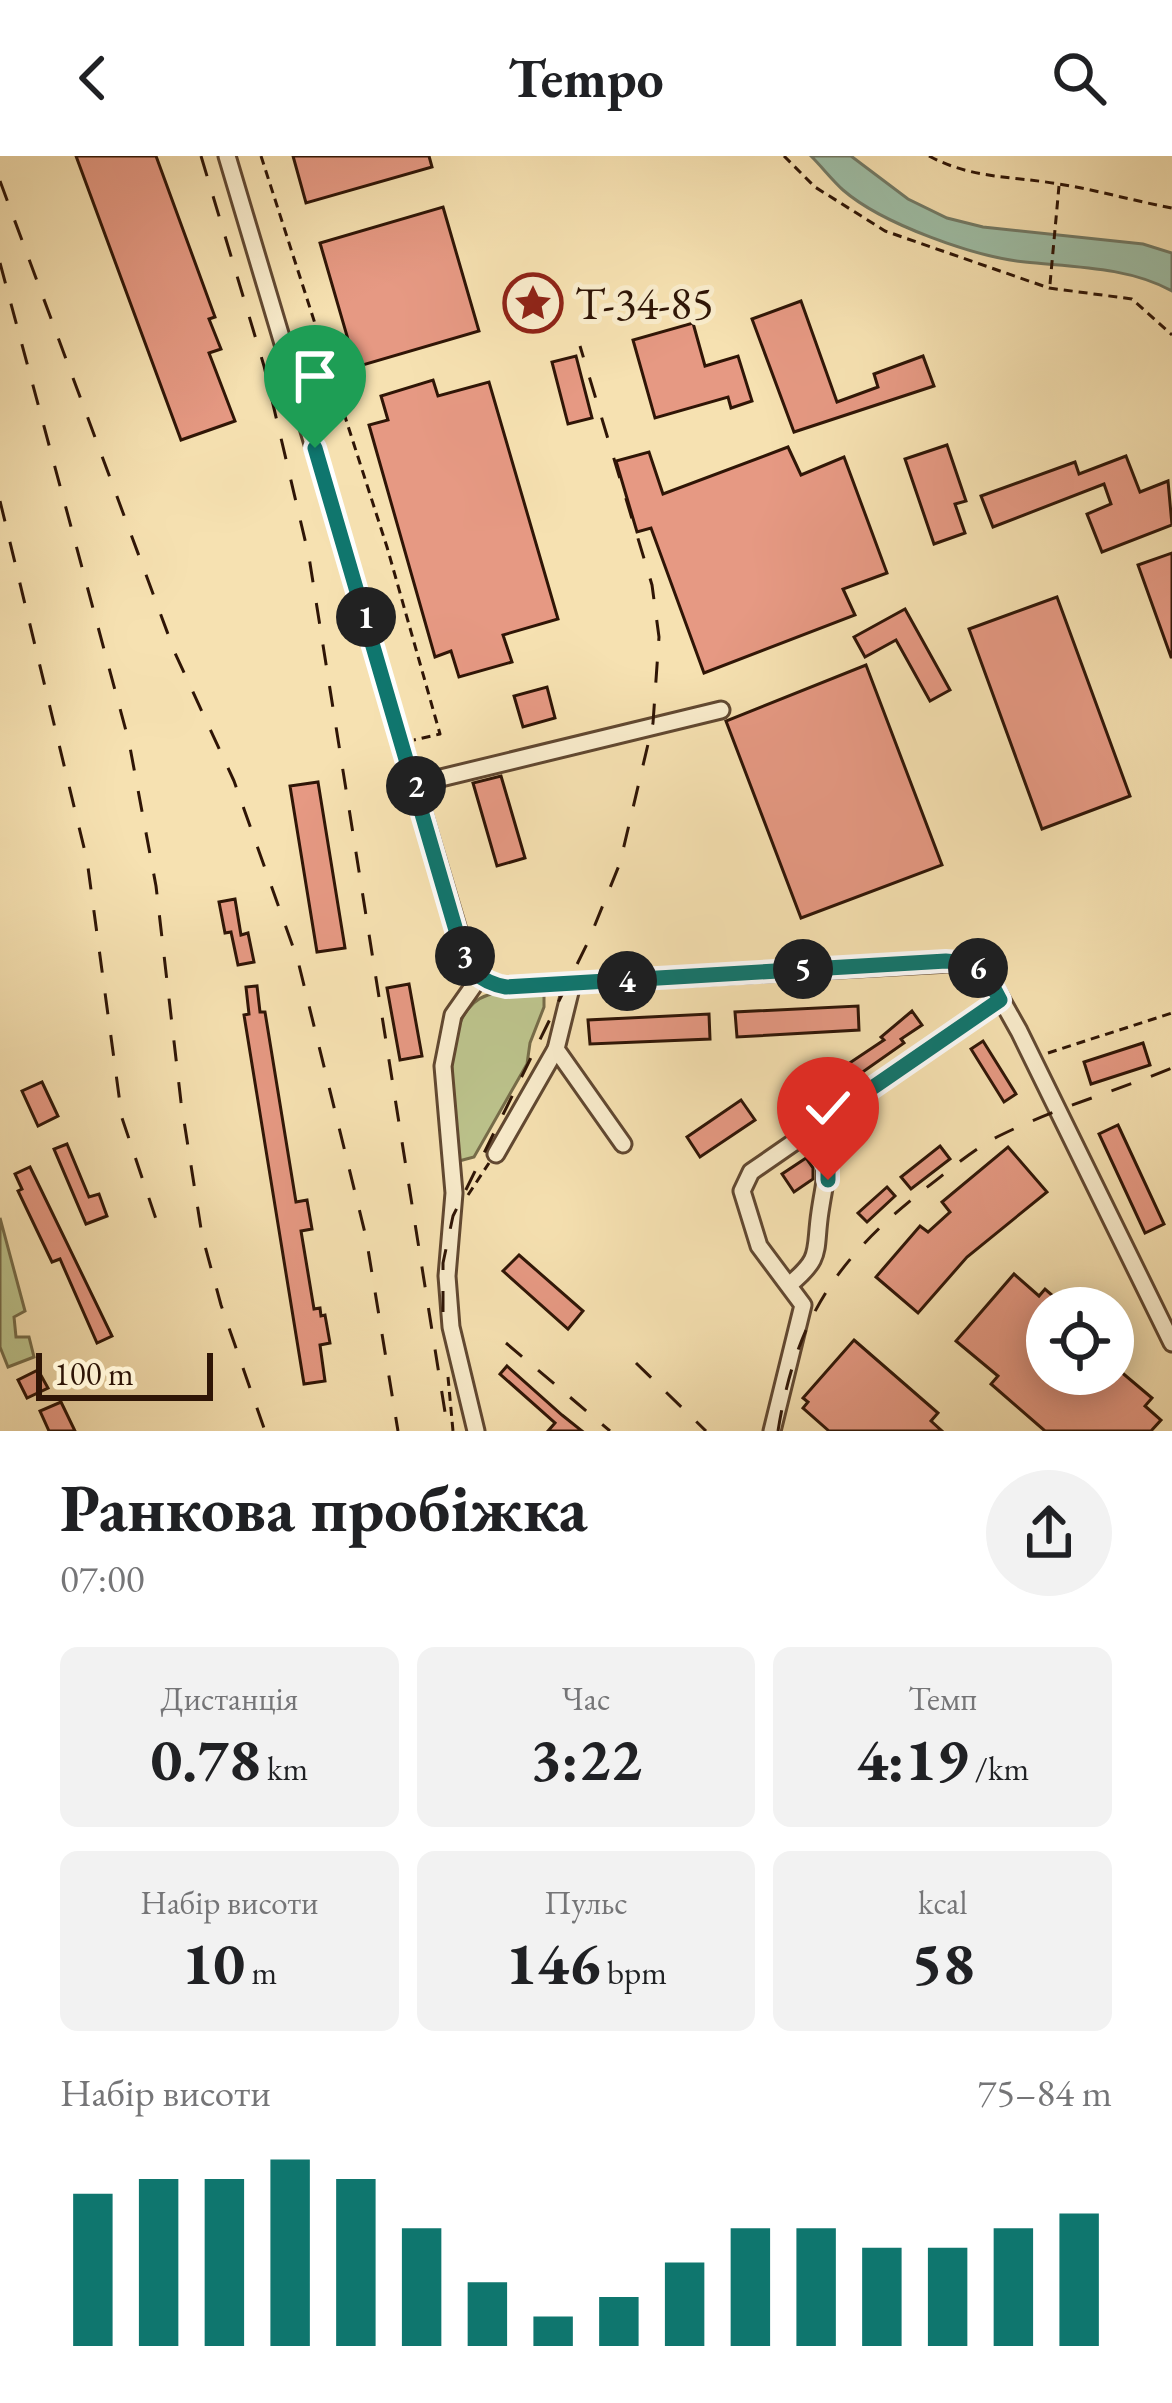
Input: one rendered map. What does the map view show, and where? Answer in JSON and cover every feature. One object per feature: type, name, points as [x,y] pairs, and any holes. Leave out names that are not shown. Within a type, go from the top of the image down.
[{"type":"street","points":[[227,156],[469,967],[479,978],[506,987],[946,961],[967,962],[982,970],[1033,1058],[1172,1343]]},
{"type":"street","points":[[416,784],[721,710]]},
{"type":"street","points":[[476,1431],[451,1327],[447,1276],[454,1193],[443,1066],[453,1015],[479,978]]},
{"type":"street","points":[[496,1154],[556,1049],[572,984]]},
{"type":"street","points":[[772,1431],[803,1305],[759,1246],[742,1191],[751,1172],[1000,1000]]},
{"type":"street","points":[[556,1049],[623,1144]]},
{"type":"street","points":[[793,1291],[819,1250],[828,1168],[811,1130]]},
{"type":"path","points":[[261,156],[380,525],[440,734],[411,741]]},
{"type":"path","points":[[784,156],[815,187],[885,231],[1049,288],[1132,299],[1172,335]]},
{"type":"path","points":[[929,156],[985,178],[1059,184],[1172,208]]},
{"type":"path","points":[[1049,288],[1059,184]]},
{"type":"path","points":[[1033,1058],[1172,1013]]},
{"type":"path","points":[[464,1205],[496,1154]]},
{"type":"shaded area","points":[[811,156],[851,156],[908,199],[947,218],[983,227],[1143,244],[1172,253],[1172,291],[1119,273],[1004,259],[930,237],[860,203]]},
{"type":"shaded area","points":[[544,991],[544,1007],[527,1064],[474,1157],[459,1161],[452,1069],[460,1022],[471,1005],[488,995]]},
{"type":"shaded area","points":[[0,1218],[25,1311],[14,1317],[16,1337],[29,1337],[34,1357],[8,1367],[0,1347]]},
{"type":"building","points":[[76,156],[156,156],[215,317],[209,319],[221,349],[209,353],[235,421],[181,440]]},
{"type":"building","points":[[293,156],[429,156],[432,167],[306,203]]},
{"type":"building","points":[[443,207],[479,331],[356,367],[320,243]]},
{"type":"building","points":[[801,301],[837,402],[878,387],[874,374],[923,356],[934,386],[794,432],[752,319]]},
{"type":"building","points":[[693,323],[705,366],[738,356],[752,401],[731,408],[728,397],[655,418],[633,340]]},
{"type":"building","points":[[576,356],[592,418],[568,424],[552,362]]},
{"type":"building","points":[[433,380],[438,396],[489,382],[558,619],[503,635],[512,662],[459,677],[451,651],[435,657],[369,425],[388,420],[381,396]]},
{"type":"building","points":[[947,445],[966,501],[955,504],[965,533],[934,544],[905,459]]},
{"type":"building","points":[[788,447],[801,475],[844,457],[887,573],[843,589],[855,615],[704,673],[651,528],[637,532],[616,461],[649,452],[663,494]]},
{"type":"building","points":[[1126,456],[1140,492],[1168,481],[1172,525],[1102,552],[1087,514],[1111,504],[1104,484],[993,527],[981,496],[1075,462],[1079,474]]},
{"type":"building","points":[[1172,553],[1172,657],[1171,657],[1138,565]]},
{"type":"building","points":[[1057,597],[1130,796],[1042,829],[969,629]]},
{"type":"building","points":[[905,609],[950,690],[930,701],[896,640],[865,657],[854,637]]},
{"type":"building","points":[[866,665],[942,865],[801,918],[726,721]]},
{"type":"building","points":[[547,687],[555,718],[523,727],[514,696]]},
{"type":"building","points":[[501,776],[525,858],[497,866],[473,783]]},
{"type":"building","points":[[318,782],[345,948],[317,952],[290,786]]},
{"type":"building","points":[[235,899],[241,935],[248,933],[254,962],[238,965],[219,902]]},
{"type":"building","points":[[409,984],[422,1056],[400,1060],[387,988]]},
{"type":"building","points":[[257,986],[296,1202],[307,1200],[312,1229],[301,1231],[314,1309],[320,1308],[321,1316],[325,1315],[330,1343],[320,1345],[325,1381],[304,1384],[244,1015],[249,1014],[246,987]]},
{"type":"building","points":[[858,1006],[859,1030],[737,1037],[735,1012]]},
{"type":"building","points":[[912,1011],[922,1025],[857,1076],[848,1064],[884,1040],[881,1037]]},
{"type":"building","points":[[709,1014],[710,1039],[590,1044],[588,1020]]},
{"type":"building","points":[[983,1041],[1016,1094],[1004,1102],[971,1049]]},
{"type":"building","points":[[1143,1043],[1150,1065],[1091,1084],[1084,1062]]},
{"type":"building","points":[[42,1082],[58,1116],[38,1126],[22,1091]]},
{"type":"building","points":[[741,1100],[755,1120],[700,1157],[687,1137]]},
{"type":"building","points":[[1118,1125],[1164,1224],[1145,1233],[1099,1134]]},
{"type":"building","points":[[67,1144],[89,1197],[99,1194],[107,1216],[86,1224],[54,1149]]},
{"type":"building","points":[[940,1146],[950,1159],[911,1189],[901,1177]]},
{"type":"building","points":[[1008,1147],[1047,1192],[967,1257],[918,1313],[876,1277],[920,1226],[928,1232],[950,1212],[942,1202]]},
{"type":"building","points":[[806,1158],[813,1179],[794,1192],[782,1174]]},
{"type":"building","points":[[30,1167],[112,1336],[97,1343],[60,1259],[52,1262],[18,1191],[22,1189],[15,1174]]},
{"type":"building","points":[[887,1187],[895,1196],[867,1222],[858,1213]]},
{"type":"building","points":[[519,1255],[583,1311],[568,1329],[503,1271]]},
{"type":"building","points":[[1014,1274],[1029,1287],[1026,1395],[1134,1395],[1134,1383],[1152,1398],[1145,1406],[1161,1420],[1151,1431],[1045,1431],[991,1384],[998,1376],[956,1341]]},
{"type":"building","points":[[854,1340],[938,1413],[931,1421],[942,1431],[829,1431],[803,1408],[808,1402],[803,1398]]},
{"type":"building","points":[[507,1366],[582,1431],[548,1431],[555,1423],[500,1374]]},
{"type":"building","points":[[38,1370],[48,1388],[27,1398],[18,1380]]},
{"type":"building","points":[[61,1402],[75,1431],[49,1431],[40,1411]]},
{"type":"railway","points":[[201,156],[264,366],[309,557],[448,1431]]},
{"type":"railway","points":[[0,181],[175,653],[234,781],[298,961],[366,1237],[398,1431]]},
{"type":"railway","points":[[0,263],[129,742],[156,886],[202,1235],[265,1431]]},
{"type":"railway","points":[[443,1312],[443,1263],[453,1216],[588,942],[620,863],[653,723],[659,637],[652,585],[580,346]]},
{"type":"railway","points":[[0,501],[87,860],[122,1118],[162,1237]]},
{"type":"railway","points":[[778,1431],[796,1355],[825,1293],[895,1214],[1001,1135],[1172,1068]]},
{"type":"railway","points":[[506,1343],[610,1431]]},
{"type":"railway","points":[[636,1363],[706,1431]]},
{"type":"place","name":"Т-34-85","points":[[533,303]]},
{"type":"route","points":[[315,448],[460,944],[479,978],[506,987],[946,961],[967,962],[992,983],[1000,1000],[811,1130],[828,1168],[828,1180]]}]
